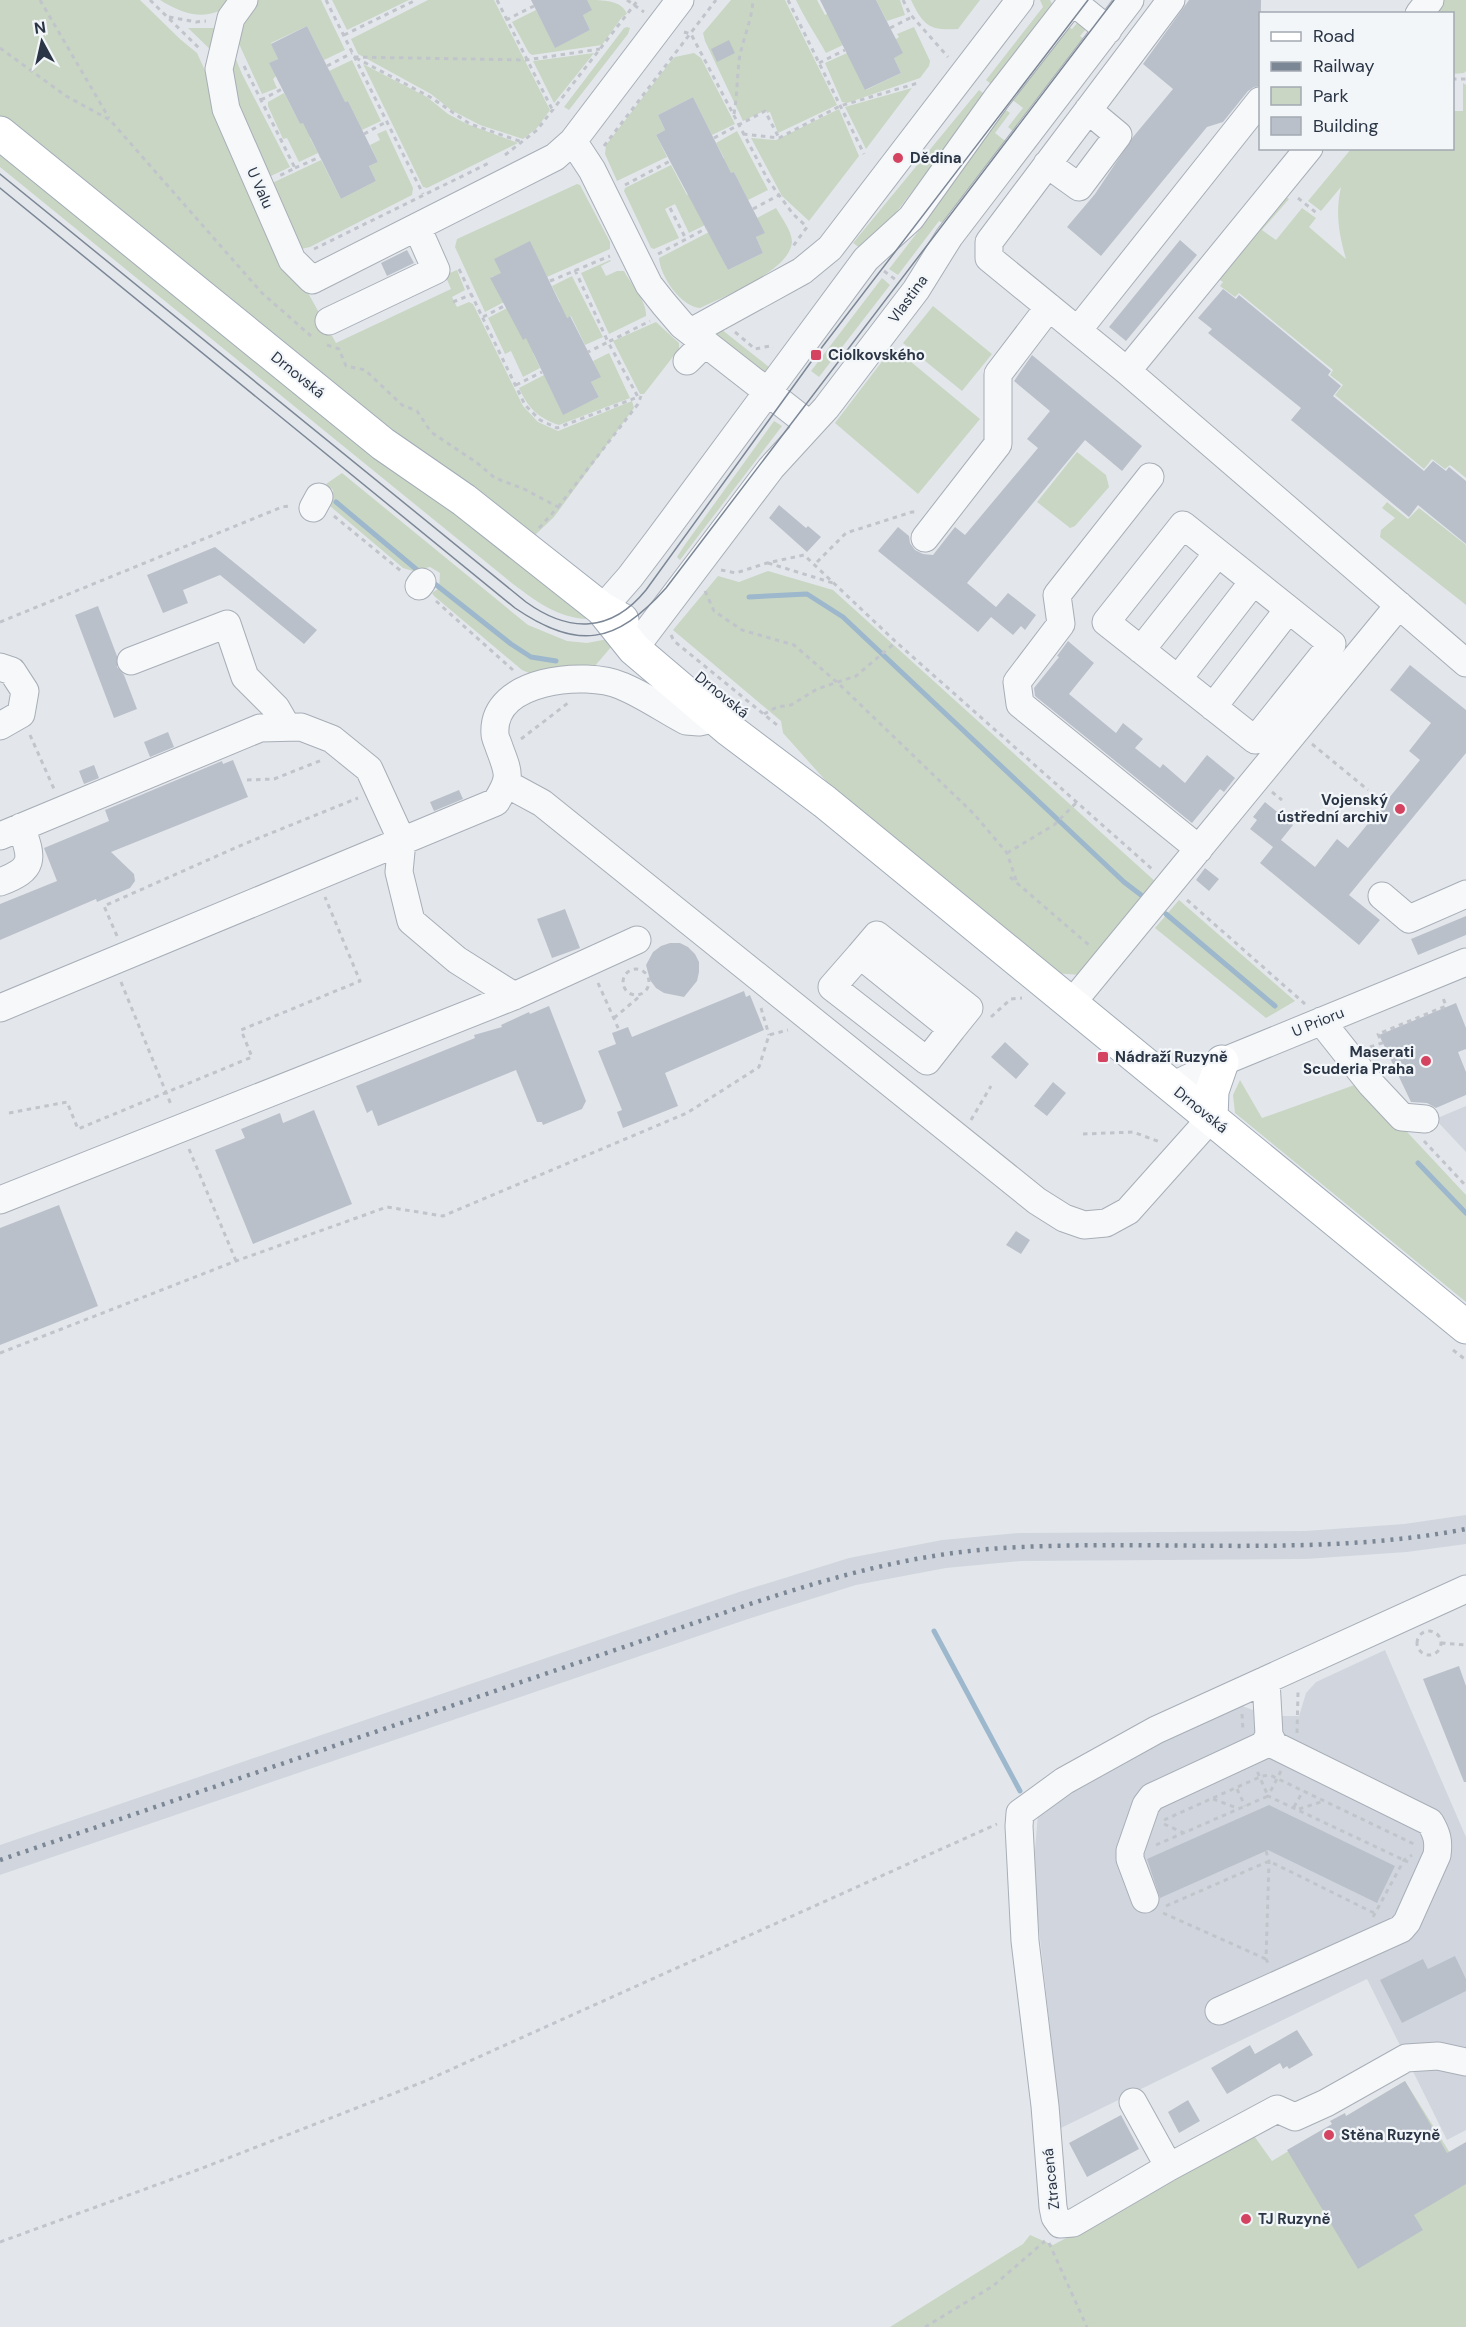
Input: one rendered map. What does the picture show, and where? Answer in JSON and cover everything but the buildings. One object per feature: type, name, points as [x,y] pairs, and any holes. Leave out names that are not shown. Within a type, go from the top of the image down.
[{"type":"main road","name":"Drnovská","points":[[0,133],[383,444],[464,500],[602,609],[650,638],[757,723],[825,802]]},
{"type":"main road","name":"Drnovská","points":[[650,638],[717,718],[825,802],[1466,1327]]},
{"type":"main road","points":[[1211,1118],[1212,1091],[1222,1062]]},
{"type":"street","points":[[680,0],[573,141],[592,170],[649,285],[694,345],[789,408]]},
{"type":"street","points":[[694,345],[802,271],[830,248],[1020,0]]},
{"type":"street","points":[[602,609],[630,577],[725,450],[789,408],[887,263],[911,218],[997,98],[1072,0],[1108,30]]},
{"type":"street","name":"Vlastina","points":[[650,638],[771,468],[789,408],[916,290],[949,237],[1130,0]]},
{"type":"street","points":[[1171,0],[989,242],[989,258],[1127,371],[1466,663]]},
{"type":"street","points":[[1421,12],[1430,0]]},
{"type":"street","points":[[219,69],[234,15]]},
{"type":"street","name":"U Valu","points":[[219,69],[226,109],[259,186],[292,260],[312,280],[555,157],[573,141]]},
{"type":"street","points":[[1078,330],[1259,102]]},
{"type":"street","points":[[1047,164],[1079,187],[1118,135],[1088,110]]},
{"type":"street","points":[[1127,371],[1307,150]]},
{"type":"street","points":[[322,335],[436,270],[417,227]]},
{"type":"street","points":[[925,538],[998,444],[998,374],[1049,307]]},
{"type":"street","points":[[1150,477],[1057,594],[1061,624],[1017,682],[1020,704],[1199,849]]},
{"type":"street","points":[[1183,525],[1217,554],[1332,644],[1255,740],[1106,622],[1183,525]]},
{"type":"street","points":[[1141,650],[1217,554]]},
{"type":"street","points":[[1178,679],[1253,582]]},
{"type":"street","points":[[1071,1004],[1399,605]]},
{"type":"street","points":[[1213,707],[1288,610]]},
{"type":"street","points":[[131,661],[227,624],[245,677],[276,708],[287,727]]},
{"type":"street","points":[[1322,657],[1343,674]]},
{"type":"street","points":[[0,667],[12,671],[25,691],[10,720]]},
{"type":"street","points":[[0,1008],[496,802],[507,784],[507,769],[495,734],[498,713],[513,697],[531,686],[555,681],[591,680],[621,685],[686,721],[699,722],[717,718]]},
{"type":"street","points":[[0,882],[14,877],[23,870],[29,860],[30,853],[11,832],[260,728],[301,727],[332,739],[369,769],[402,841],[399,872],[411,921],[457,960],[514,996]]},
{"type":"street","points":[[507,784],[542,804],[960,1140],[1037,1201],[1064,1218],[1084,1225],[1106,1223],[1128,1211],[1211,1118]]},
{"type":"street","points":[[1382,896],[1409,919],[1466,894]]},
{"type":"street","points":[[877,935],[969,1008],[952,1029],[927,1061],[832,987],[877,935]]},
{"type":"street","points":[[0,1200],[514,996],[637,940]]},
{"type":"street","name":"U Prioru","points":[[1172,1086],[1222,1062],[1466,962]]},
{"type":"street","points":[[1321,1021],[1371,1084],[1414,1118]]},
{"type":"street","points":[[1020,1813],[1064,1781],[1156,1730],[1466,1589]]},
{"type":"street","points":[[1219,2011],[1401,1929],[1407,1922],[1430,1858],[1439,1843],[1437,1832],[1430,1822],[1274,1744],[1269,1736],[1266,1680]]},
{"type":"street","points":[[1150,1904],[1130,1859],[1130,1851],[1146,1805],[1152,1797],[1264,1745],[1269,1736]]},
{"type":"street","name":"Ztracená","points":[[1020,1813],[1024,1941],[1045,2106],[1055,2217],[1060,2224],[1073,2223],[1169,2167],[1277,2109],[1295,2117],[1326,2103],[1406,2058],[1460,2053]]},
{"type":"street","points":[[1133,2102],[1169,2167]]},
{"type":"path","points":[[40,0],[110,120],[262,293],[339,349],[346,366],[365,370],[402,405],[417,411],[431,432],[476,462],[495,478],[524,489],[558,507]]},
{"type":"path","points":[[150,0],[219,69]]},
{"type":"path","points":[[326,0],[425,199]]},
{"type":"path","points":[[344,35],[416,0]]},
{"type":"path","points":[[497,0],[553,111]]},
{"type":"path","points":[[627,0],[661,25],[691,34],[768,180],[807,227],[791,249],[793,259]]},
{"type":"path","points":[[292,260],[507,154],[537,130],[638,0]]},
{"type":"path","points":[[602,152],[604,144],[716,0]]},
{"type":"path","points":[[734,116],[739,84],[739,60],[753,10],[753,0]]},
{"type":"path","points":[[788,0],[864,154]]},
{"type":"path","points":[[903,0],[912,17],[963,74]]},
{"type":"path","points":[[507,20],[534,6]]},
{"type":"path","points":[[167,16],[196,22],[234,15],[261,100],[295,168]]},
{"type":"path","points":[[890,28],[912,17]]},
{"type":"path","points":[[0,48],[66,96],[110,120]]},
{"type":"path","points":[[327,66],[353,55],[526,60],[600,49]]},
{"type":"path","points":[[819,63],[845,50]]},
{"type":"path","points":[[353,55],[430,97],[470,124],[522,142]]},
{"type":"path","points":[[743,134],[779,138],[840,106],[918,83]]},
{"type":"path","points":[[261,100],[282,89]]},
{"type":"path","points":[[714,138],[765,111],[779,138]]},
{"type":"path","points":[[364,134],[386,122]]},
{"type":"path","points":[[259,186],[320,157]]},
{"type":"path","points":[[618,188],[670,161]]},
{"type":"path","points":[[753,209],[779,195]]},
{"type":"path","points":[[1306,204],[1319,215]]},
{"type":"path","points":[[670,208],[686,239]]},
{"type":"path","points":[[651,258],[706,228]]},
{"type":"path","points":[[550,281],[618,252]]},
{"type":"path","points":[[458,267],[525,405],[540,420],[557,428],[638,397],[608,342],[575,270]]},
{"type":"path","points":[[453,302],[472,294]]},
{"type":"path","points":[[588,352],[657,318],[664,304]]},
{"type":"path","points":[[483,317],[506,305]]},
{"type":"path","points":[[516,385],[542,372]]},
{"type":"path","points":[[539,528],[638,404],[641,396]]},
{"type":"path","points":[[0,622],[282,507],[316,502],[421,584],[531,686]]},
{"type":"path","points":[[817,562],[846,533],[912,512],[942,515]]},
{"type":"path","points":[[715,568],[736,573],[804,555],[896,642],[1299,998],[1321,1021]]},
{"type":"path","points":[[767,563],[835,584]]},
{"type":"path","points":[[702,585],[714,611],[742,630],[794,645],[839,684],[974,814],[1007,853],[1017,883]]},
{"type":"path","points":[[650,638],[674,641],[777,725]]},
{"type":"path","points":[[764,714],[777,707],[791,705],[817,689],[839,684],[856,676],[896,642]]},
{"type":"path","points":[[502,754],[585,690],[591,680]]},
{"type":"path","points":[[10,720],[63,810]]},
{"type":"path","points":[[1308,741],[1368,790]]},
{"type":"path","points":[[247,780],[274,779],[346,751]]},
{"type":"path","points":[[236,1261],[106,947],[119,941],[104,906],[243,844],[378,789]]},
{"type":"path","points":[[1007,853],[1054,825],[1077,802]]},
{"type":"path","points":[[9,1113],[67,1102],[78,1129],[252,1057],[241,1030],[360,981],[317,877]]},
{"type":"path","points":[[1010,877],[1107,961]]},
{"type":"path","points":[[589,962],[619,1030]]},
{"type":"path","points":[[614,1018],[644,993],[649,986],[646,974],[639,969],[627,973],[623,981],[627,992],[635,995],[644,993]]},
{"type":"path","points":[[1349,1055],[1382,1042],[1378,1034],[1446,1005],[1442,995]]},
{"type":"path","points":[[987,1020],[1011,999],[1029,997]]},
{"type":"path","points":[[0,1353],[236,1261],[387,1207],[443,1216],[677,1118],[759,1067],[769,1035],[761,1008]]},
{"type":"path","points":[[769,1035],[806,1026],[811,1020]]},
{"type":"path","points":[[960,1140],[991,1086]]},
{"type":"path","points":[[1414,1118],[1466,1186]]},
{"type":"path","points":[[1083,1134],[1133,1132],[1162,1143],[1179,1153]]},
{"type":"path","points":[[1430,1631],[1439,1636],[1441,1643],[1438,1651],[1431,1654],[1423,1653],[1418,1642],[1420,1635],[1430,1631]]},
{"type":"path","points":[[1441,1643],[1466,1645]]},
{"type":"path","points":[[1130,1859],[1268,1796],[1296,1743],[1298,1693],[1303,1687]]},
{"type":"path","points":[[1184,1833],[1160,1821],[1266,1775],[1278,1778],[1325,1801],[1430,1858]]},
{"type":"path","points":[[1237,1789],[1245,1806]]},
{"type":"path","points":[[1296,1808],[1303,1790]]},
{"type":"path","points":[[1268,1796],[1404,1860],[1430,1858]]},
{"type":"path","points":[[1212,1799],[1239,1808]]},
{"type":"path","points":[[1296,1808],[1325,1801]]},
{"type":"path","points":[[0,2242],[189,2173],[423,2082],[1020,1813]]},
{"type":"path","points":[[1266,1851],[1269,1861],[1266,1959],[1270,1967]]},
{"type":"path","points":[[1404,1860],[1430,1858]]},
{"type":"path","points":[[1372,1917],[1404,1860]]},
{"type":"path","points":[[1150,1904],[1269,1861],[1374,1913]]},
{"type":"path","points":[[1150,1904],[1266,1959]]},
{"type":"path","points":[[925,2327],[993,2286],[1040,2248],[1048,2238],[1087,2327]]},
{"type":"shaded area","points":[[1466,1106],[1466,1152],[1435,1119]]},
{"type":"shaded area","points":[[1466,1515],[1466,1544],[1407,1552],[1306,1559],[1021,1561],[946,1568],[856,1585],[748,1619],[0,1875],[0,1845],[739,1592],[849,1558],[942,1540],[1019,1533],[1305,1531],[1404,1524]]},
{"type":"shaded area","points":[[1385,1650],[1466,1837],[1466,2130],[1447,2140],[1367,1979],[1061,2128],[1033,1875],[1038,1813],[1162,1738],[1237,1704],[1269,1716],[1299,1716],[1306,1693],[1316,1682]]},
{"type":"green space","points":[[0,0],[140,0],[197,53],[303,284],[336,343],[451,289],[445,275],[457,270],[465,290],[452,297],[457,307],[469,302],[473,304],[523,406],[538,422],[558,431],[632,401],[634,408],[554,517],[535,535],[488,497],[406,445],[0,117]]},
{"type":"green space","points":[[160,0],[236,0],[217,12],[199,15],[180,10]]},
{"type":"green space","points":[[253,0],[321,0],[345,50],[324,60],[307,26],[271,43],[278,59],[270,63],[276,76],[273,79],[277,88],[262,94],[234,33]]},
{"type":"green space","points":[[332,0],[409,0],[347,30]]},
{"type":"green space","points":[[428,0],[494,0],[550,110],[537,128],[523,139],[480,125],[451,110],[431,94],[358,54],[351,39]]},
{"type":"green space","points":[[587,0],[616,3],[625,9],[627,14],[622,17],[602,45],[532,55],[529,53],[512,22],[536,10],[555,47],[590,30],[583,15]]},
{"type":"green space","points":[[731,0],[785,0],[837,105],[778,133],[770,112],[767,113],[766,110],[743,121],[703,33]]},
{"type":"green space","points":[[796,0],[817,0],[825,15],[836,9],[843,45],[826,53]]},
{"type":"green space","points":[[876,0],[900,0],[905,15],[887,21]]},
{"type":"green space","points":[[911,0],[980,0],[958,29],[940,29],[923,21]]},
{"type":"green space","points":[[1040,0],[1050,0],[1053,6],[997,89],[986,80],[1043,7]]},
{"type":"green space","points":[[1444,0],[1466,0],[1466,71],[1464,73],[1454,74],[1454,12],[1432,12]]},
{"type":"green space","points":[[1078,22],[1086,29],[1080,36],[1086,40],[1015,133],[1008,127],[1023,108],[1010,98],[1066,25],[1072,29]]},
{"type":"green space","points":[[914,27],[930,61],[920,78],[847,103],[842,102],[825,63],[847,53],[866,90],[901,73],[894,58],[896,39],[899,37],[897,34]]},
{"type":"green space","points":[[188,28],[220,28],[215,54]]},
{"type":"green space","points":[[624,28],[630,28],[628,34],[569,110],[564,107]]},
{"type":"green space","points":[[233,52],[290,167],[271,176],[265,176],[228,95]]},
{"type":"green space","points":[[594,53],[554,103],[533,61]]},
{"type":"green space","points":[[694,53],[701,58],[735,124],[712,135],[693,97],[658,115],[665,130],[656,135],[667,157],[617,181],[605,154],[606,145],[671,61],[675,57]]},
{"type":"green space","points":[[352,60],[381,121],[362,130],[348,101],[336,106],[329,71]]},
{"type":"green space","points":[[363,64],[427,97],[448,114],[467,124],[518,143],[427,188],[423,187]]},
{"type":"green space","points":[[1463,83],[1466,85],[1466,478],[1450,465],[1445,469],[1432,459],[1424,469],[1335,395],[1343,385],[1330,375],[1333,370],[1239,293],[1235,297],[1220,286],[1223,282],[1215,277],[1282,194],[1289,199],[1262,230],[1276,240],[1302,208],[1316,218],[1309,227],[1346,259],[1339,223],[1338,206],[1341,187],[1321,211],[1308,201],[1350,150],[1454,150],[1454,111],[1463,111]]},
{"type":"green space","points":[[912,88],[866,149],[845,107]]},
{"type":"green space","points":[[979,90],[990,98],[977,106],[866,252],[853,243]]},
{"type":"green space","points":[[284,93],[300,124],[312,118],[319,133],[310,138],[318,153],[299,162],[287,138],[283,139],[268,106],[268,102]]},
{"type":"green space","points":[[1003,108],[1010,113],[995,133],[1008,143],[946,225],[939,221],[898,275],[889,269],[930,216],[924,211]]},
{"type":"green space","points":[[839,109],[859,156],[809,221],[782,196],[751,138],[776,140]]},
{"type":"green space","points":[[386,130],[413,188],[412,195],[310,247],[297,250],[270,184],[321,160],[341,199],[376,181],[369,166],[378,162],[370,145],[380,140],[377,134]]},
{"type":"green space","points":[[737,131],[768,190],[748,200],[734,172],[722,178],[715,163],[724,158],[716,143]]},
{"type":"green space","points":[[0,146],[588,619],[566,616],[557,612],[513,584],[0,167]]},
{"type":"green space","points":[[671,165],[687,195],[699,190],[705,225],[689,233],[675,204],[665,209],[679,238],[654,249],[651,248],[624,191],[625,188]]},
{"type":"green space","points":[[577,184],[580,185],[610,242],[610,249],[547,277],[530,242],[502,274],[491,277],[504,302],[485,312],[455,247],[457,239]]},
{"type":"green space","points":[[776,208],[788,229],[792,242],[788,253],[780,263],[768,272],[700,308],[686,302],[667,281],[659,258],[709,232],[728,270],[763,253],[756,237],[764,233],[757,218]]},
{"type":"green space","points":[[610,260],[601,266],[606,276],[617,271],[624,271],[644,304],[646,316],[609,334],[581,273]]},
{"type":"green space","points":[[572,276],[603,337],[585,345],[571,316],[559,322],[551,307],[560,302],[552,286]]},
{"type":"green space","points":[[882,278],[890,285],[819,377],[811,371]]},
{"type":"green space","points":[[933,306],[992,354],[962,391],[903,343]]},
{"type":"green space","points":[[507,308],[535,334],[542,349],[533,353],[540,368],[523,377],[511,351],[505,354],[488,318]]},
{"type":"green space","points":[[656,322],[679,343],[679,349],[644,394],[640,394],[613,341]]},
{"type":"green space","points":[[721,329],[774,371],[765,377],[715,340],[714,331]]},
{"type":"green space","points":[[893,347],[980,419],[918,494],[835,423]]},
{"type":"green space","points":[[609,353],[630,398],[559,425],[534,411],[519,388],[544,375],[563,414],[599,397],[591,382],[600,377],[593,361]]},
{"type":"green space","points":[[774,421],[782,426],[680,560],[677,557],[684,546]]},
{"type":"green space","points":[[1077,452],[1106,475],[1109,487],[1075,526],[1070,528],[1037,502]]},
{"type":"green space","points":[[342,473],[528,625],[567,641],[587,643],[613,638],[612,646],[588,674],[536,676],[522,670],[434,596],[432,593],[439,588],[440,573],[430,567],[413,571],[403,568],[330,506],[329,500],[333,490],[326,484]]},
{"type":"green space","points":[[1387,502],[1408,519],[1419,508],[1466,545],[1466,605],[1380,537],[1381,530],[1395,518],[1382,508]]},
{"type":"green space","points":[[768,571],[833,590],[1157,883],[1080,975],[1054,973],[843,800],[783,733],[781,721],[673,630],[718,576],[739,582]]},
{"type":"green space","points":[[1179,900],[1295,1001],[1266,1018],[1155,928]]},
{"type":"green space","points":[[1240,1080],[1262,1118],[1360,1083],[1366,1088],[1466,1195],[1466,1302],[1235,1113],[1233,1095]]},
{"type":"green space","points":[[1405,2081],[1450,2153],[1466,2143],[1466,2327],[890,2327],[1023,2244],[1030,2235],[1053,2245],[1132,2203],[1252,2133],[1272,2161]]},
{"type":"waterway","points":[[336,502],[422,574]]},
{"type":"waterway","points":[[430,580],[531,657],[556,661]]},
{"type":"waterway","points":[[749,597],[807,594],[843,617],[1124,882],[1141,895]]},
{"type":"waterway","points":[[1166,914],[1275,1006]]},
{"type":"waterway","points":[[1418,1163],[1466,1213]]},
{"type":"waterway","points":[[934,1631],[1020,1791]]},
{"type":"tram line","points":[[0,174],[526,602],[558,619],[589,624],[604,621],[619,614],[633,604],[646,590],[816,355],[1088,0]]},
{"type":"tram line","points":[[0,188],[515,608],[558,631],[577,635],[595,635],[613,630],[630,621],[648,607],[666,588],[1114,0]]},
{"type":"railway","points":[[0,1860],[744,1606],[881,1566],[985,1549],[1077,1545],[1245,1546],[1356,1543],[1412,1538],[1466,1529]]},
{"type":"place","name":"Dědina","points":[[898,158]]},
{"type":"place","name":"Ciolkovského","points":[[816,355]]},
{"type":"place","name":"Vojenský ústřední archiv","points":[[1400,809]]},
{"type":"place","name":"Nádraží Ruzyně","points":[[1103,1057]]},
{"type":"place","name":"Maserati Scuderia Praha","points":[[1426,1061]]},
{"type":"place","name":"Stěna Ruzyně","points":[[1329,2135]]},
{"type":"place","name":"TJ Ruzyně","points":[[1246,2219]]}]
